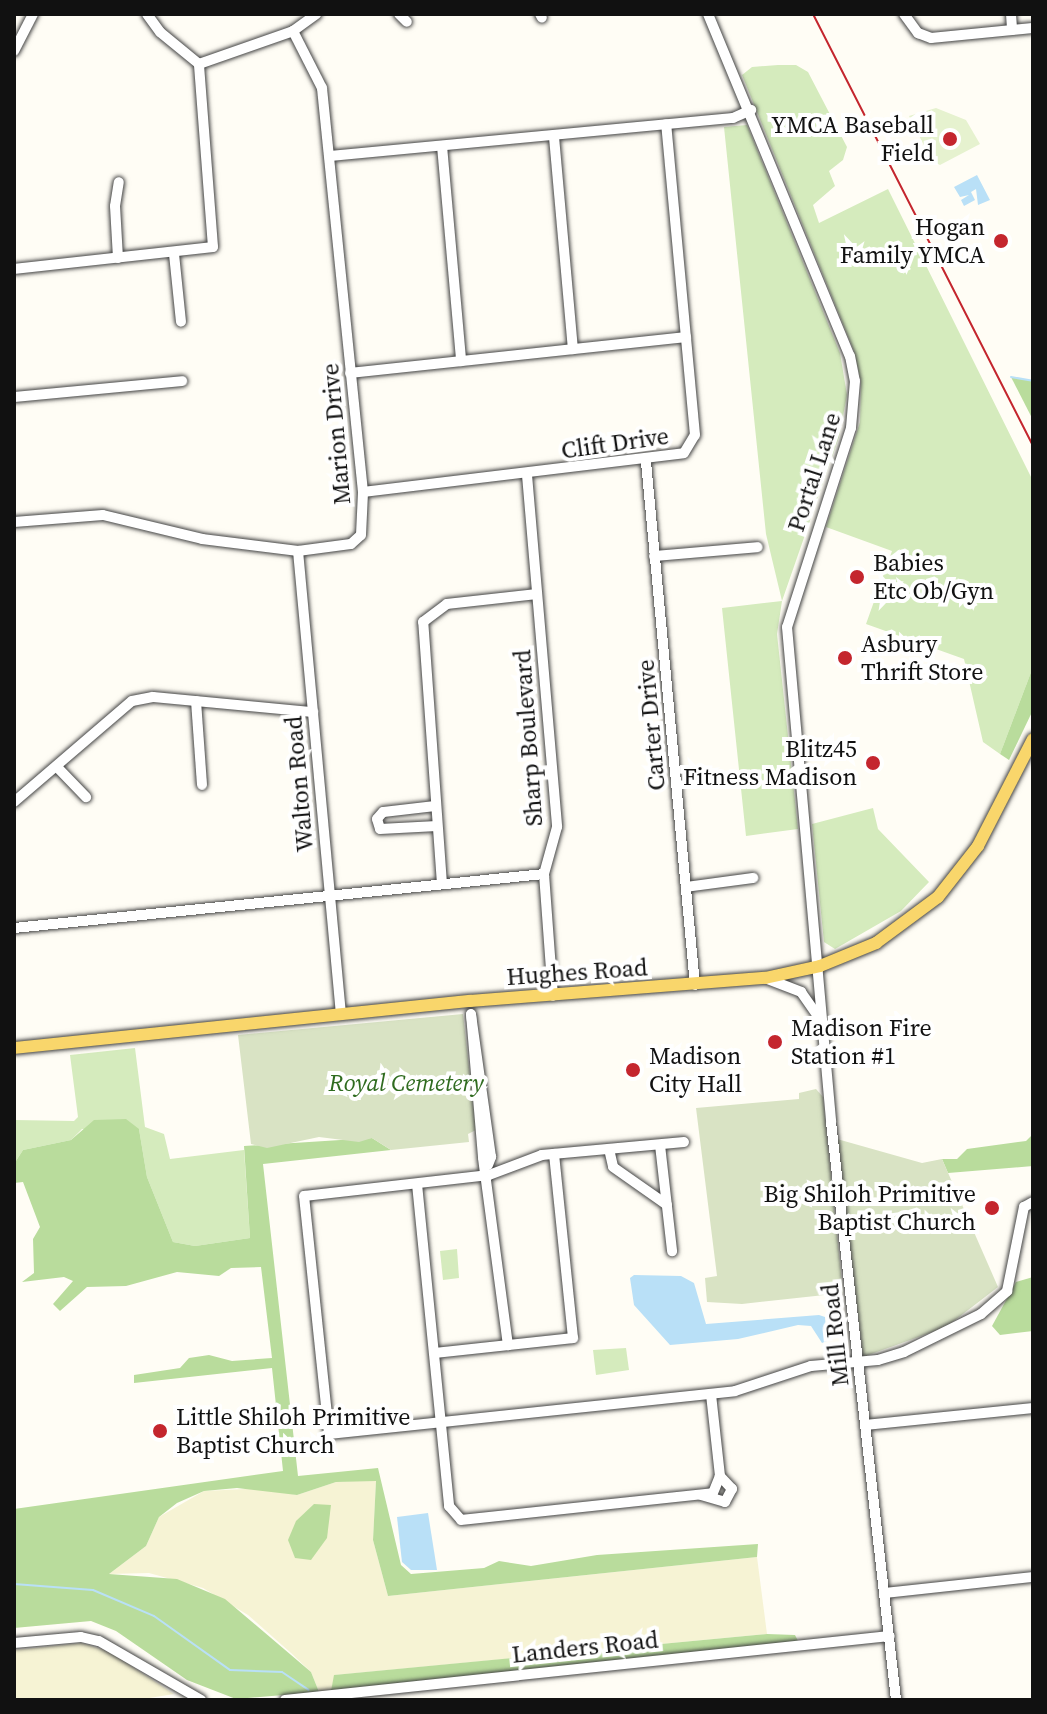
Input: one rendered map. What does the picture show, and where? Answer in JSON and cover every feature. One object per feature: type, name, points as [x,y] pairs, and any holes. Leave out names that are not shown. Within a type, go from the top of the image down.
[{"type":"main road","name":"Hughes Road","points":[[14,1048],[341,1013],[470,1008],[553,996],[765,978],[820,966],[876,943],[938,897],[978,846],[1033,739]]},
{"type":"street","points":[[14,51],[33,14]]},
{"type":"street","points":[[14,269],[174,254],[213,247],[199,64],[160,32],[147,14]]},
{"type":"street","points":[[199,64],[293,31],[316,14]]},
{"type":"street","name":"Portal Lane","points":[[708,14],[751,110],[850,356],[855,381],[851,428],[787,627],[820,966]]},
{"type":"street","points":[[904,14],[918,33],[931,38],[1033,28]]},
{"type":"street","points":[[1011,14],[1012,30]]},
{"type":"street","name":"Marion Drive","points":[[14,522],[103,515],[202,539],[298,551],[351,544],[361,535],[363,492],[322,88],[293,31]]},
{"type":"street","points":[[330,156],[733,118],[751,110]]},
{"type":"street","name":"Clift Drive","points":[[363,492],[646,462],[684,453],[695,435],[666,124]]},
{"type":"street","points":[[554,137],[573,349]]},
{"type":"street","points":[[442,146],[461,361]]},
{"type":"street","points":[[118,258],[115,206],[119,182]]},
{"type":"street","points":[[174,254],[181,322]]},
{"type":"street","points":[[350,373],[686,337]]},
{"type":"street","points":[[14,397],[182,381]]},
{"type":"street","name":"Carter Drive","points":[[646,462],[695,985]]},
{"type":"street","name":"Sharp Boulevard","points":[[527,475],[557,827],[544,874],[553,996]]},
{"type":"street","points":[[654,556],[758,547]]},
{"type":"street","name":"Walton Road","points":[[298,551],[341,1013]]},
{"type":"street","points":[[442,884],[423,622],[431,610],[447,604],[536,594]]},
{"type":"street","points":[[14,802],[132,701],[196,701],[313,712]]},
{"type":"street","points":[[196,701],[202,785]]},
{"type":"street","points":[[57,767],[86,797]]},
{"type":"street","points":[[435,806],[383,812],[377,819],[380,829],[437,826]]},
{"type":"street","points":[[14,928],[544,874]]},
{"type":"street","points":[[686,887],[753,878]]},
{"type":"street","name":"Mill Road","points":[[820,966],[858,1363],[896,1700]]},
{"type":"street","points":[[765,978],[801,992],[826,1028]]},
{"type":"street","points":[[470,1008],[508,1345]]},
{"type":"street","points":[[684,1142],[554,1154],[417,1184],[304,1196],[329,1434],[711,1394],[811,1366],[858,1363],[926,1344],[994,1305],[1012,1278],[1024,1207],[1033,1202]]},
{"type":"street","points":[[660,1145],[672,1251]]},
{"type":"street","points":[[609,1149],[613,1167],[667,1205]]},
{"type":"street","points":[[435,1353],[573,1338],[554,1154]]},
{"type":"street","points":[[417,1184],[449,1506],[461,1520],[713,1493],[720,1476],[711,1394]]},
{"type":"street","points":[[865,1425],[1033,1408]]},
{"type":"street","points":[[885,1593],[1033,1577]]},
{"type":"street","name":"Landers Road","points":[[285,1700],[890,1636]]},
{"type":"street","points":[[14,1643],[81,1637],[99,1641],[201,1700]]},
{"type":"shaded area","points":[[376,1481],[373,1540],[388,1596],[757,1557],[767,1634],[335,1675],[331,1691],[319,1692],[311,1672],[291,1653],[248,1615],[203,1588],[149,1573],[109,1574],[146,1546],[159,1517],[204,1491],[264,1488],[297,1495],[336,1482]]},
{"type":"shaded area","points":[[82,1643],[110,1652],[174,1694],[137,1700],[14,1700],[14,1650]]},
{"type":"green space","points":[[796,65],[808,72],[847,147],[843,160],[829,171],[835,186],[813,205],[819,223],[888,189],[1033,481],[1033,667],[1000,754],[983,742],[964,659],[866,624],[892,551],[826,527],[860,422],[861,382],[854,351],[742,75],[752,67]]},
{"type":"green space","name":"YMCA Baseball Field","points":[[936,108],[966,120],[980,144],[940,165],[932,161],[909,116]]},
{"type":"green space","points":[[747,125],[840,353],[847,395],[839,437],[782,601],[766,534],[724,127]]},
{"type":"green space","points":[[1011,377],[1033,381],[1033,420]]},
{"type":"green space","points":[[782,601],[777,634],[798,829],[746,836],[722,608]]},
{"type":"green space","points":[[1033,667],[1033,710],[1009,760],[1000,754]]},
{"type":"green space","points":[[873,808],[878,829],[929,882],[901,911],[835,949],[824,942],[812,824]]},
{"type":"green space","name":"Royal Cemetery","points":[[463,1014],[476,1130],[468,1134],[469,1142],[391,1150],[372,1138],[359,1142],[319,1137],[267,1148],[251,1144],[238,1035]]},
{"type":"green space","points":[[135,1048],[145,1127],[164,1134],[170,1159],[244,1150],[250,1238],[195,1246],[173,1242],[147,1177],[139,1129],[82,1129],[71,1140],[23,1150],[14,1164],[14,1120],[74,1121],[78,1117],[70,1055]]},
{"type":"green space","points":[[816,1089],[823,1097],[843,1293],[742,1304],[707,1302],[705,1278],[717,1276],[696,1108],[799,1099],[799,1093]]},
{"type":"green space","points":[[126,1119],[139,1129],[147,1177],[173,1242],[195,1246],[250,1238],[244,1146],[372,1138],[391,1150],[263,1164],[298,1476],[378,1468],[401,1565],[411,1574],[484,1568],[499,1561],[531,1566],[597,1555],[758,1544],[757,1557],[388,1596],[373,1540],[376,1481],[336,1482],[297,1495],[237,1488],[204,1491],[177,1503],[159,1517],[146,1546],[109,1574],[177,1579],[225,1599],[311,1672],[319,1692],[236,1699],[187,1680],[116,1631],[91,1621],[14,1628],[14,1509],[283,1471],[272,1368],[134,1383],[134,1375],[180,1368],[189,1358],[209,1355],[232,1361],[272,1358],[261,1267],[231,1268],[219,1276],[177,1272],[126,1286],[87,1287],[60,1311],[53,1304],[73,1281],[64,1277],[22,1282],[34,1273],[33,1239],[40,1227],[23,1182],[14,1183],[14,1164],[23,1150],[71,1140],[94,1120]]},
{"type":"green space","points":[[1033,1134],[1033,1166],[948,1173],[942,1159],[957,1159],[967,1149],[1026,1141]]},
{"type":"green space","points":[[837,1139],[922,1163],[942,1159],[998,1287],[946,1327],[863,1357]]},
{"type":"green space","points":[[457,1249],[459,1278],[443,1280],[440,1251]]},
{"type":"green space","points":[[1033,1277],[1033,1331],[1000,1335],[992,1326],[1016,1282]]},
{"type":"green space","points":[[626,1348],[629,1370],[596,1375],[593,1350]]},
{"type":"green space","points":[[314,1504],[331,1505],[327,1538],[311,1560],[295,1558],[288,1540],[296,1521]]},
{"type":"green space","points":[[767,1634],[795,1635],[799,1643],[331,1691],[334,1675]]},
{"type":"water","points":[[977,175],[990,200],[978,205],[976,189],[971,192],[975,200],[964,206],[961,200],[969,195],[960,197],[954,187]]},
{"type":"water","points":[[634,1275],[681,1276],[694,1283],[706,1324],[819,1315],[825,1317],[827,1341],[822,1343],[811,1326],[798,1325],[738,1339],[670,1345],[634,1305],[630,1278]]},
{"type":"water","points":[[428,1513],[437,1570],[411,1570],[402,1562],[397,1517]]},
{"type":"waterway","points":[[1011,377],[1033,381]]},
{"type":"waterway","points":[[14,1584],[93,1590],[154,1616],[230,1670],[282,1672],[309,1690]]},
{"type":"railway","points":[[813,14],[1033,445]]},
{"type":"place","name":"YMCA Baseball Field","points":[[950,139]]},
{"type":"place","name":"Hogan Family YMCA","points":[[1001,241]]},
{"type":"place","name":"Babies Etc Ob/Gyn","points":[[857,577]]},
{"type":"place","name":"Asbury Thrift Store","points":[[845,658]]},
{"type":"place","name":"Blitz45 Fitness Madison","points":[[873,763]]},
{"type":"place","name":"Madison Fire Station #1","points":[[775,1042]]},
{"type":"place","name":"Madison City Hall","points":[[633,1070]]},
{"type":"place","name":"Big Shiloh Primitive Baptist Church","points":[[992,1208]]},
{"type":"place","name":"Little Shiloh Primitive Baptist Church","points":[[160,1431]]}]
